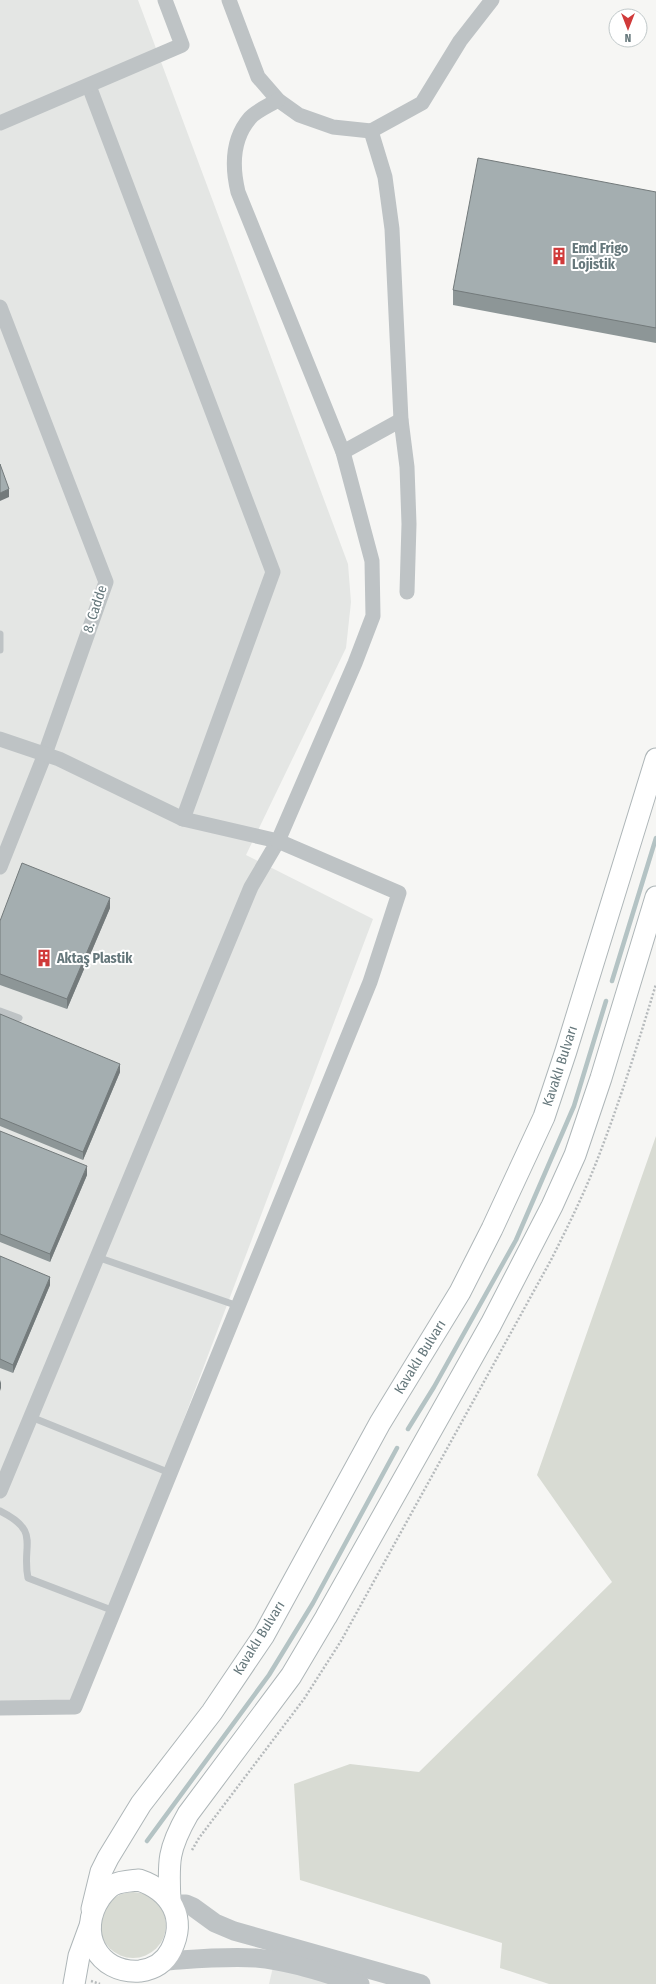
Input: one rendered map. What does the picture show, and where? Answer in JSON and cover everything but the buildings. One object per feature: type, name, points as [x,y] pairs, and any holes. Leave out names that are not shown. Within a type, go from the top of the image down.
[{"type":"main road","name":"Kavaklı Bulvarı","points":[[91,1918],[101,1872],[108,1858],[141,1804],[212,1712],[264,1635],[380,1423],[460,1292],[492,1229],[544,1117],[566,1051],[656,759]]},
{"type":"main road","points":[[116,1984],[127,1977],[154,1967],[164,1961],[172,1949],[176,1933],[176,1919],[171,1903],[168,1868],[174,1838],[188,1814],[291,1676],[315,1636],[491,1324],[552,1206],[575,1154],[582,1134],[656,897]]},
{"type":"main road","points":[[74,1984],[79,1956],[91,1918],[111,1886],[125,1881],[139,1880],[153,1885],[165,1894],[171,1903]]},
{"type":"main road","points":[[91,1918],[92,1940],[98,1954],[106,1963],[119,1969],[132,1971],[144,1970]]},
{"type":"street","points":[[0,123],[182,45],[165,0]]},
{"type":"street","points":[[229,0],[258,77],[278,100],[299,115],[333,127],[371,131],[422,103],[460,41],[492,0]]},
{"type":"street","points":[[89,86],[273,572],[183,819]]},
{"type":"street","points":[[0,1491],[251,887],[278,841],[352,670],[373,616],[372,561],[343,452],[238,192],[234,173],[235,152],[240,134],[250,117],[278,100]]},
{"type":"street","points":[[371,131],[385,177],[392,229],[401,420],[407,467],[409,524],[407,592]]},
{"type":"street","name":"8. Cadde","points":[[0,307],[106,582],[45,754],[0,867]]},
{"type":"street","points":[[343,452],[401,420]]},
{"type":"street","points":[[0,739],[59,759],[183,819],[278,841],[399,893],[370,982],[75,1707],[0,1708]]},
{"type":"street","points":[[171,1903],[186,1904],[193,1907],[214,1923],[234,1931],[421,1984]]},
{"type":"street","points":[[164,1961],[216,1958],[257,1958],[300,1967],[360,1984]]},
{"type":"lane","points":[[0,634],[0,650]]},
{"type":"lane","points":[[0,1011],[19,1018]]},
{"type":"lane","points":[[96,1257],[238,1306]]},
{"type":"lane","points":[[31,1417],[170,1473]]},
{"type":"lane","points":[[0,1511],[15,1518],[27,1534],[28,1578],[114,1611]]},
{"type":"shaded area","points":[[0,0],[138,0],[348,564],[351,602],[346,648],[246,855],[373,919],[75,1707],[0,1708]]},
{"type":"shaded area","points":[[656,1136],[656,1984],[549,1984],[500,1968],[502,1943],[300,1880],[294,1784],[350,1764],[419,1772],[612,1582],[537,1475]]},
{"type":"shaded area","points":[[126,1892],[140,1892],[152,1897],[161,1906],[166,1918],[164,1938],[157,1949],[140,1958],[126,1958],[114,1953],[105,1944],[100,1932],[100,1918],[105,1906],[114,1897]]},
{"type":"shaded area","points":[[273,1967],[332,1984],[269,1984]]},
{"type":"waterway","points":[[612,981],[656,838]]},
{"type":"waterway","points":[[408,1429],[434,1387],[516,1240],[574,1106],[606,1001]]},
{"type":"waterway","points":[[147,1841],[269,1675],[313,1603],[397,1448]]},
{"type":"place","name":"Emd Frigo Lojistik","points":[[559,256]]},
{"type":"place","name":"Aktaş Plastik","points":[[44,958]]}]
